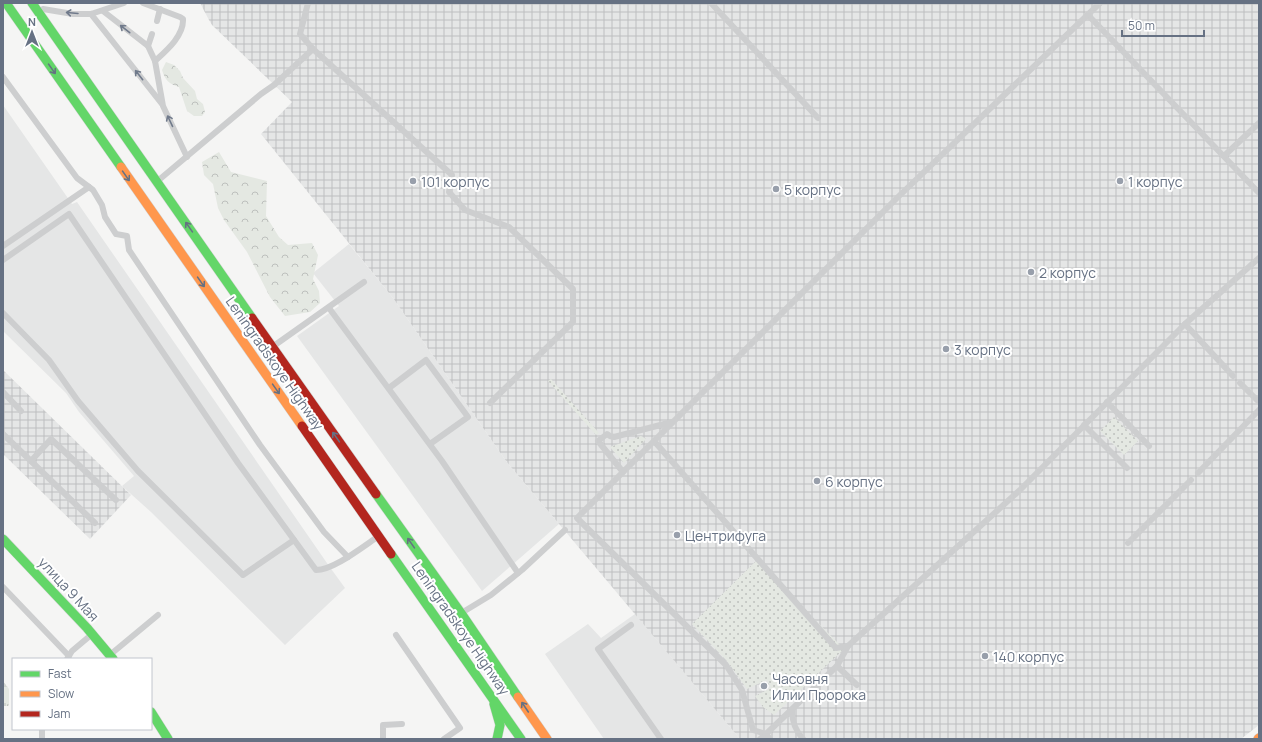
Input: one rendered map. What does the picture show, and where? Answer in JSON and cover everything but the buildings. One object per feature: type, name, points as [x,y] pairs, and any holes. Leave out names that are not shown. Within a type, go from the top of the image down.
[{"type":"main road","name":"Leningradskoye Highway","points":[[6,3],[484,684],[521,739]]},
{"type":"main road","name":"Leningradskoye Highway","points":[[33,5],[272,347],[461,613],[547,739]]},
{"type":"main road","name":"улица 9 Мая","points":[[3,539],[112,657]]},
{"type":"main road","points":[[484,684],[495,708],[500,725],[497,739]]},
{"type":"main road","points":[[152,714],[168,739]]},
{"type":"lane","points":[[33,5],[73,14],[91,14],[103,11],[120,3]]},
{"type":"lane","points":[[143,3],[183,19],[183,24],[173,44],[155,61]]},
{"type":"lane","points":[[308,3],[300,34],[312,49],[452,175],[449,192],[465,210],[510,227],[573,289],[573,322],[490,403]]},
{"type":"lane","points":[[711,3],[818,118]]},
{"type":"lane","points":[[768,737],[753,730],[742,690],[726,665],[577,518],[898,198],[1100,3]]},
{"type":"lane","points":[[157,21],[160,9]]},
{"type":"lane","points":[[103,11],[148,46],[155,61],[163,106]]},
{"type":"lane","points":[[91,14],[163,106],[187,157]]},
{"type":"lane","points":[[1088,15],[1259,194]]},
{"type":"lane","points":[[148,46],[152,34]]},
{"type":"lane","points":[[157,182],[261,94],[274,85],[312,49]]},
{"type":"lane","points":[[3,77],[77,178],[93,190],[102,205],[105,217],[116,234],[127,236],[129,250],[260,445],[324,532],[348,557]]},
{"type":"lane","points":[[1224,156],[1259,123]]},
{"type":"lane","points":[[3,246],[89,187]]},
{"type":"lane","points":[[3,260],[69,214],[234,456],[316,570],[322,570],[348,557],[379,536]]},
{"type":"lane","points":[[760,739],[768,737],[792,710],[837,666],[848,646],[1020,490],[1185,324],[1259,258]]},
{"type":"lane","points":[[272,347],[364,282]]},
{"type":"lane","points":[[329,308],[430,444],[518,573]]},
{"type":"lane","points":[[3,313],[49,360],[78,401],[138,471],[243,575],[294,540]]},
{"type":"lane","points":[[1185,324],[1233,376]]},
{"type":"lane","points":[[388,388],[426,360],[468,417],[430,444]]},
{"type":"lane","points":[[1240,383],[1259,402]]},
{"type":"lane","points":[[3,392],[21,411]]},
{"type":"lane","points":[[1107,402],[1149,446]]},
{"type":"lane","points":[[1198,473],[1259,410]]},
{"type":"lane","points":[[623,472],[598,441],[607,434],[614,437],[674,421]]},
{"type":"lane","points":[[1084,425],[1127,468]]},
{"type":"lane","points":[[3,434],[96,523]]},
{"type":"lane","points":[[31,461],[51,439],[116,500]]},
{"type":"lane","points":[[654,441],[836,648],[848,646]]},
{"type":"lane","points":[[1128,544],[1191,480]]},
{"type":"lane","points":[[461,613],[491,595],[518,573],[565,530]]},
{"type":"lane","points":[[3,587],[68,658],[72,651],[92,634]]},
{"type":"lane","points":[[112,657],[158,615]]},
{"type":"lane","points":[[631,625],[598,649],[661,739]]},
{"type":"lane","points":[[396,635],[460,728],[444,739]]},
{"type":"lane","points":[[837,666],[857,685]]},
{"type":"lane","points":[[792,710],[792,719],[796,731],[803,739]]},
{"type":"lane","points":[[383,739],[383,725],[402,724]]},
{"type":"shaded area","points":[[200,3],[1259,3],[1259,725],[1241,739],[740,739],[506,461],[393,298],[261,134],[292,102],[212,25]]},
{"type":"shaded area","points":[[3,105],[72,204],[77,202],[345,588],[285,645],[151,512],[122,486],[134,476],[79,412],[66,393],[3,331]]},
{"type":"shaded area","points":[[349,244],[393,298],[506,461],[559,524],[482,591],[297,336],[339,306],[313,273]]},
{"type":"shaded area","points":[[3,370],[131,495],[90,539],[3,454]]},
{"type":"shaded area","points":[[635,614],[740,739],[604,739],[545,654],[588,624],[601,638]]},
{"type":"green space","points":[[166,62],[174,65],[180,71],[183,78],[195,91],[197,99],[203,104],[205,112],[202,116],[194,116],[187,111],[179,87],[168,81],[163,73],[162,70]]},
{"type":"green space","points":[[219,152],[231,172],[267,181],[266,216],[279,237],[288,245],[312,243],[318,255],[313,279],[319,291],[320,303],[310,312],[285,316],[270,297],[247,252],[224,220],[218,208],[213,184],[204,175],[202,162]]},
{"type":"green space","points":[[551,379],[599,433],[596,435],[548,381]]},
{"type":"green space","points":[[1114,417],[1138,441],[1124,455],[1100,431]]},
{"type":"green space","points":[[641,436],[646,439],[624,463],[610,447]]},
{"type":"green space","points":[[756,561],[839,644],[843,650],[774,715],[763,707],[755,696],[771,688],[767,680],[747,689],[727,661],[692,624]]},
{"type":"green space","points":[[3,681],[9,689],[9,706],[3,706]]},
{"type":"traffic: fast","points":[[6,3],[121,167]]},
{"type":"traffic: fast","points":[[32,3],[252,318]]},
{"type":"traffic: fast","points":[[376,494],[461,613],[518,697]]},
{"type":"traffic: fast","points":[[3,539],[87,628],[112,658]]},
{"type":"traffic: fast","points":[[391,554],[521,739]]},
{"type":"traffic: fast","points":[[494,704],[500,725],[497,739]]},
{"type":"traffic: fast","points":[[152,714],[168,739]]},
{"type":"traffic: slow","points":[[121,167],[302,426]]},
{"type":"traffic: slow","points":[[518,697],[547,739]]},
{"type":"traffic: jam","points":[[252,318],[376,494]]},
{"type":"traffic: jam","points":[[302,426],[391,554]]},
{"type":"place","name":"101 корпус","points":[[413,181]]},
{"type":"place","name":"1 корпус","points":[[1120,181]]},
{"type":"place","name":"5 корпус","points":[[776,189]]},
{"type":"place","name":"2 корпус","points":[[1031,272]]},
{"type":"place","name":"3 корпус","points":[[946,349]]},
{"type":"place","name":"6 корпус","points":[[817,481]]},
{"type":"place","name":"Центрифуга","points":[[677,535]]},
{"type":"place","name":"140 корпус","points":[[985,656]]},
{"type":"place","name":"Часовня Илии Пророка","points":[[764,686]]}]
